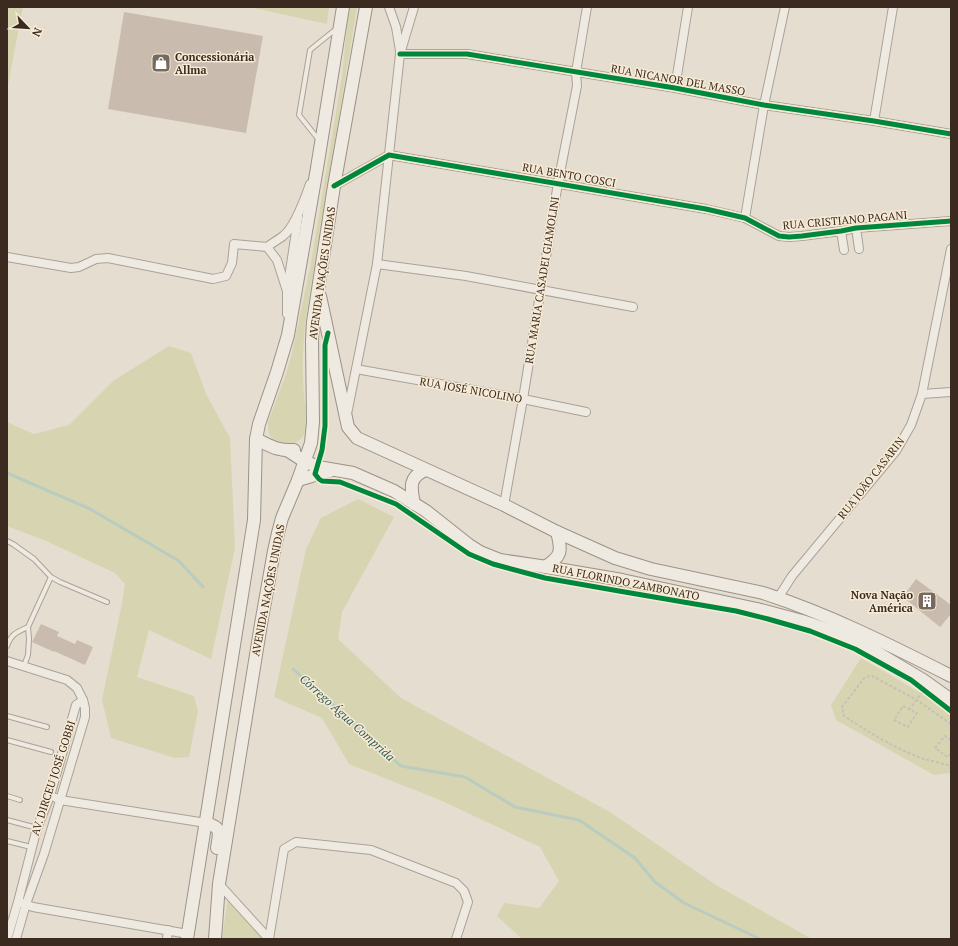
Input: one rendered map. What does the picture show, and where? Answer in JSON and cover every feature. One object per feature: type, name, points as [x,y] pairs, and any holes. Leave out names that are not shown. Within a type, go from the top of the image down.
[{"type":"main road","name":"AVENIDA NAÇÕES UNIDAS","points":[[187,936],[254,520],[256,439],[259,424],[278,372],[288,335],[343,7]]},
{"type":"main road","name":"AVENIDA NAÇÕES UNIDAS","points":[[215,939],[219,884],[274,551],[282,518],[298,480],[311,443],[313,322],[334,186],[366,7]]},
{"type":"main road","name":"RUA FLORINDO ZAMBONATO","points":[[318,287],[348,427],[357,438],[504,505],[557,532],[615,558],[651,569],[763,593],[778,598],[825,616],[874,638],[951,676]]},
{"type":"main road","points":[[256,439],[277,449],[287,450],[299,449],[311,443]]},
{"type":"main road","name":"RUA FLORINDO ZAMBONATO","points":[[287,450],[304,461],[318,467],[353,473],[394,491],[426,511],[469,545],[480,552],[500,560],[630,582],[757,609],[802,621],[871,649],[924,680],[951,700]]},
{"type":"main road","points":[[414,504],[411,487],[413,480],[418,474],[426,470]]},
{"type":"main road","points":[[298,480],[332,471],[353,473]]},
{"type":"main road","points":[[545,567],[555,560],[560,554],[560,544],[557,532]]},
{"type":"main road","points":[[206,823],[215,825],[219,830],[214,873],[219,884]]},
{"type":"street","points":[[388,7],[396,28],[400,54]]},
{"type":"street","points":[[346,417],[377,264],[400,54],[414,7]]},
{"type":"street","name":"RUA MARIA CASADEI GIAMOLINI","points":[[504,505],[558,184],[578,86],[576,72],[587,7]]},
{"type":"street","points":[[675,88],[688,7]]},
{"type":"street","points":[[745,218],[764,105],[785,7]]},
{"type":"street","points":[[874,121],[893,7]]},
{"type":"street","name":"RUA NICANOR DEL MASSO","points":[[400,54],[467,54],[675,88],[764,105],[951,134]]},
{"type":"street","points":[[334,186],[389,156]]},
{"type":"street","name":"RUA BENTO COSCI","points":[[389,156],[706,209],[745,218]]},
{"type":"street","points":[[7,257],[71,268],[79,267],[96,258],[108,258],[213,279],[226,276],[232,262],[234,244],[267,246],[284,236],[298,214],[317,168]]},
{"type":"street","points":[[288,335],[287,291],[298,214]]},
{"type":"street","name":"RUA CRISTIANO PAGANI","points":[[745,218],[779,236],[789,237],[856,228],[951,221]]},
{"type":"street","points":[[856,228],[859,248]]},
{"type":"street","points":[[840,231],[844,250]]},
{"type":"street","points":[[267,246],[277,260],[287,291]]},
{"type":"street","name":"RUA JOÃO CASARIN","points":[[778,598],[792,576],[896,451],[911,425],[922,394],[951,249]]},
{"type":"street","points":[[377,264],[466,276],[633,307]]},
{"type":"street","name":"RUA JOSÉ NICOLINO","points":[[356,369],[586,412]]},
{"type":"street","points":[[922,394],[951,392]]},
{"type":"street","points":[[7,661],[67,680],[77,688],[83,700]]},
{"type":"street","name":"AV. DIRCEU JOSÉ GOBBI","points":[[7,939],[18,902],[31,847],[50,796],[76,705],[83,700],[85,717],[44,854],[26,904],[16,939]]},
{"type":"street","points":[[50,796],[60,800],[206,823]]},
{"type":"street","points":[[269,939],[284,850],[296,842],[371,850],[456,883],[464,891],[468,902],[456,939]]},
{"type":"street","points":[[219,884],[269,939]]},
{"type":"street","points":[[18,902],[34,907],[168,930],[187,936]]},
{"type":"street","points":[[167,939],[168,930]]},
{"type":"lane","points":[[321,142],[299,115],[310,50],[340,26]]},
{"type":"lane","points":[[7,541],[34,559],[51,577],[108,602]]},
{"type":"lane","points":[[23,667],[28,655],[28,627],[51,577]]},
{"type":"lane","points":[[7,646],[9,640],[15,634],[28,627]]},
{"type":"lane","points":[[7,716],[48,727]]},
{"type":"lane","points":[[7,740],[51,752]]},
{"type":"lane","points":[[7,796],[20,800]]},
{"type":"lane","points":[[7,820],[37,828]]},
{"type":"lane","points":[[7,841],[31,847]]},
{"type":"path","points":[[951,724],[917,700],[872,676],[865,678],[842,707],[844,716],[885,741],[926,759],[948,765],[951,763]]},
{"type":"path","points":[[909,710],[917,700],[922,688],[929,694]]},
{"type":"path","points":[[903,706],[909,710],[917,713],[908,727],[894,720],[903,706]]},
{"type":"path","points":[[951,740],[945,736],[935,748],[948,757],[951,753]]},
{"type":"shaded area","points":[[7,7],[23,7],[7,90]]},
{"type":"shaded area","points":[[249,7],[329,7],[327,24]]},
{"type":"shaded area","points":[[349,7],[357,7],[305,324],[303,346],[303,382],[306,417],[305,431],[300,440],[295,443],[284,444],[275,441],[271,437],[268,422],[291,357],[310,268],[342,76]]},
{"type":"shaded area","points":[[169,346],[191,353],[206,394],[230,438],[235,548],[211,659],[149,630],[137,677],[194,696],[198,711],[189,757],[175,758],[111,738],[102,700],[125,584],[115,573],[46,541],[7,526],[7,422],[34,434],[69,425],[113,381]]},
{"type":"shaded area","points":[[358,499],[394,517],[342,612],[338,639],[401,698],[610,812],[716,885],[812,939],[522,939],[497,916],[504,903],[539,908],[559,881],[540,847],[440,800],[349,764],[322,718],[274,697],[306,549],[321,518]]},
{"type":"shaded area","points":[[861,658],[951,711],[951,773],[934,775],[836,720],[831,705]]},
{"type":"shaded area","points":[[228,897],[264,939],[222,939]]},
{"type":"building","points":[[124,12],[263,36],[246,133],[108,109]]},
{"type":"building","name":"Nova Nação América","points":[[916,579],[951,605],[951,614],[940,627],[903,597]]},
{"type":"building","points":[[41,624],[59,632],[57,636],[75,644],[77,640],[93,647],[85,665],[32,642]]},
{"type":"waterway","name":"Córrego Água Comprida","points":[[7,473],[90,509],[179,561],[203,587]]},
{"type":"waterway","name":"Córrego Água Comprida","points":[[293,669],[401,766],[465,777],[515,807],[579,820],[635,858],[655,882],[684,903],[760,939]]},
{"type":"cycle path","points":[[400,54],[467,54],[675,88],[764,105],[951,134]]},
{"type":"cycle path","points":[[334,186],[389,155],[706,209],[745,218],[779,236],[802,236],[856,228],[951,221]]},
{"type":"cycle path","points":[[328,333],[325,345],[325,426],[322,450],[315,474],[322,481],[340,482],[396,504],[469,554],[493,564],[545,578],[736,611],[810,631],[855,649],[911,680],[951,711]]},
{"type":"place","name":"Concessionária Allma","points":[[161,63]]},
{"type":"place","name":"Nova Nação América","points":[[927,601]]}]
